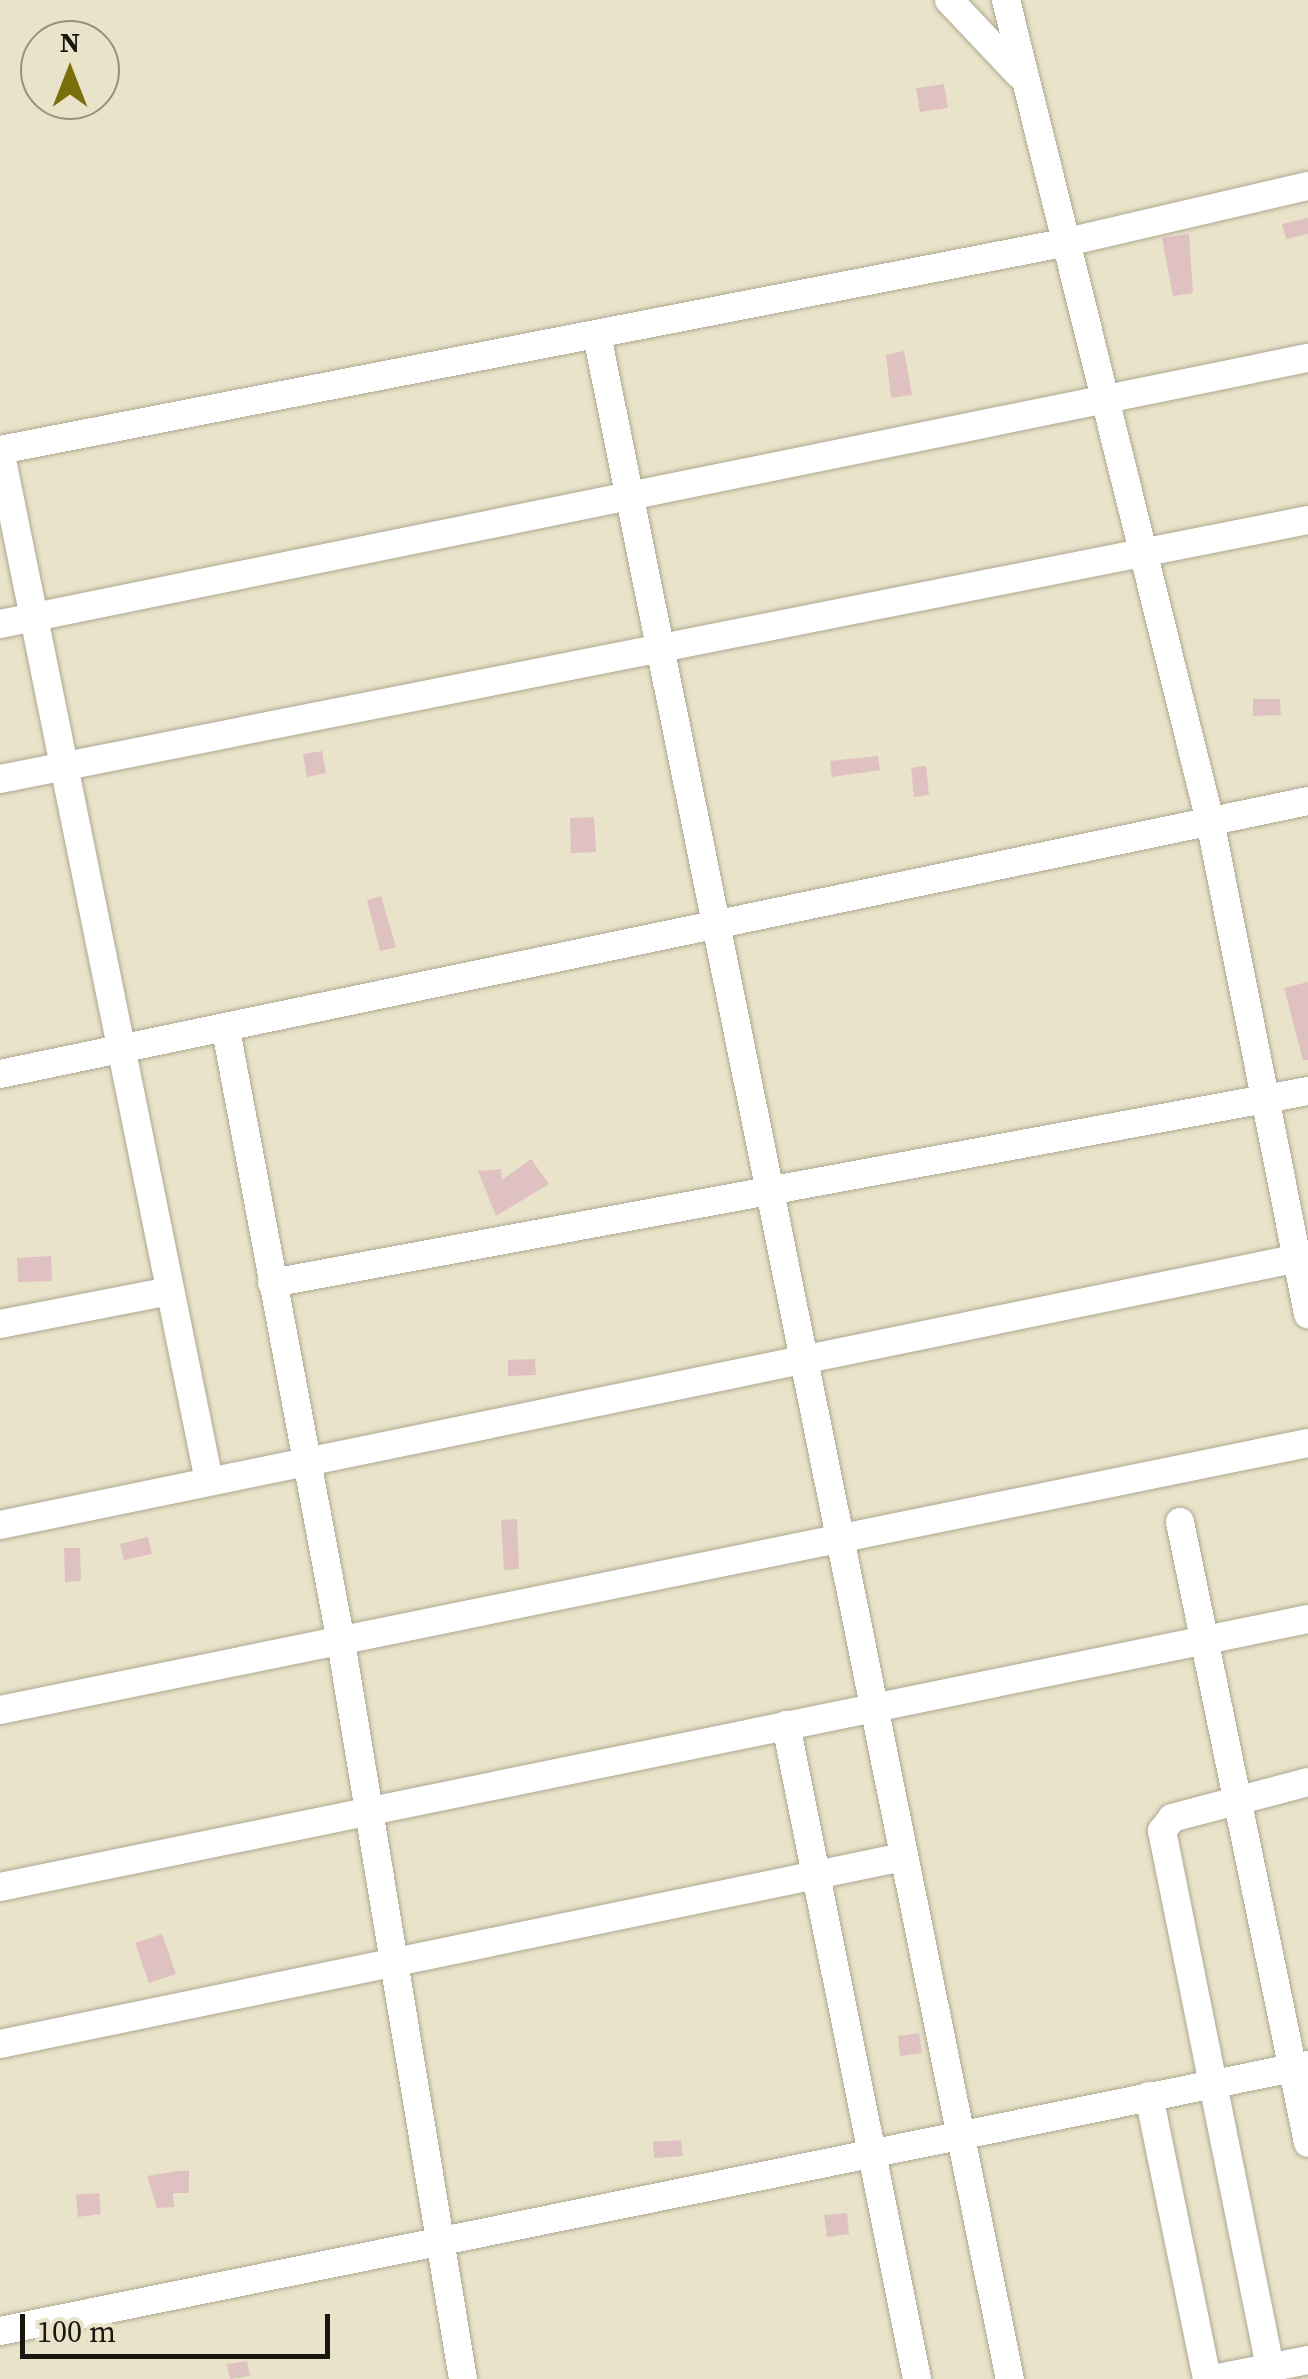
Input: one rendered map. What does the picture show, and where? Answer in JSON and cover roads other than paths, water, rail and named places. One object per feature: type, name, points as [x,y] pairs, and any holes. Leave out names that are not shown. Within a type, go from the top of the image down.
[{"type":"street","points":[[950,0],[1020,76]]},
{"type":"street","points":[[1006,0],[1020,76],[1100,404],[1210,821],[1264,1098],[1302,1257],[1308,1314]]},
{"type":"street","points":[[209,1481],[0,450],[1063,243],[1308,186]]},
{"type":"street","points":[[597,335],[714,930],[1010,2379]]},
{"type":"street","points":[[0,624],[1100,404],[1308,358]]},
{"type":"street","points":[[0,780],[1139,560],[1308,520]]},
{"type":"street","points":[[0,1074],[714,930],[1308,801]]},
{"type":"street","points":[[226,1030],[341,1642],[463,2379]]},
{"type":"street","points":[[272,1283],[766,1186],[1308,1091]]},
{"type":"street","points":[[0,1525],[1302,1257]]},
{"type":"street","points":[[0,1324],[169,1291]]},
{"type":"street","points":[[0,1710],[1308,1443]]},
{"type":"street","points":[[1180,1522],[1238,1799],[1300,2066],[1308,2143]]},
{"type":"street","points":[[0,1887],[1308,1619]]},
{"type":"street","points":[[786,1725],[917,2379]]},
{"type":"street","points":[[1270,2368],[1207,2085],[1162,1832],[1172,1818],[1308,1782]]},
{"type":"street","points":[[0,2044],[903,1857]]},
{"type":"street","points":[[0,2331],[439,2238],[1300,2066]]},
{"type":"street","points":[[1149,2096],[1210,2379],[1308,2360]]}]
